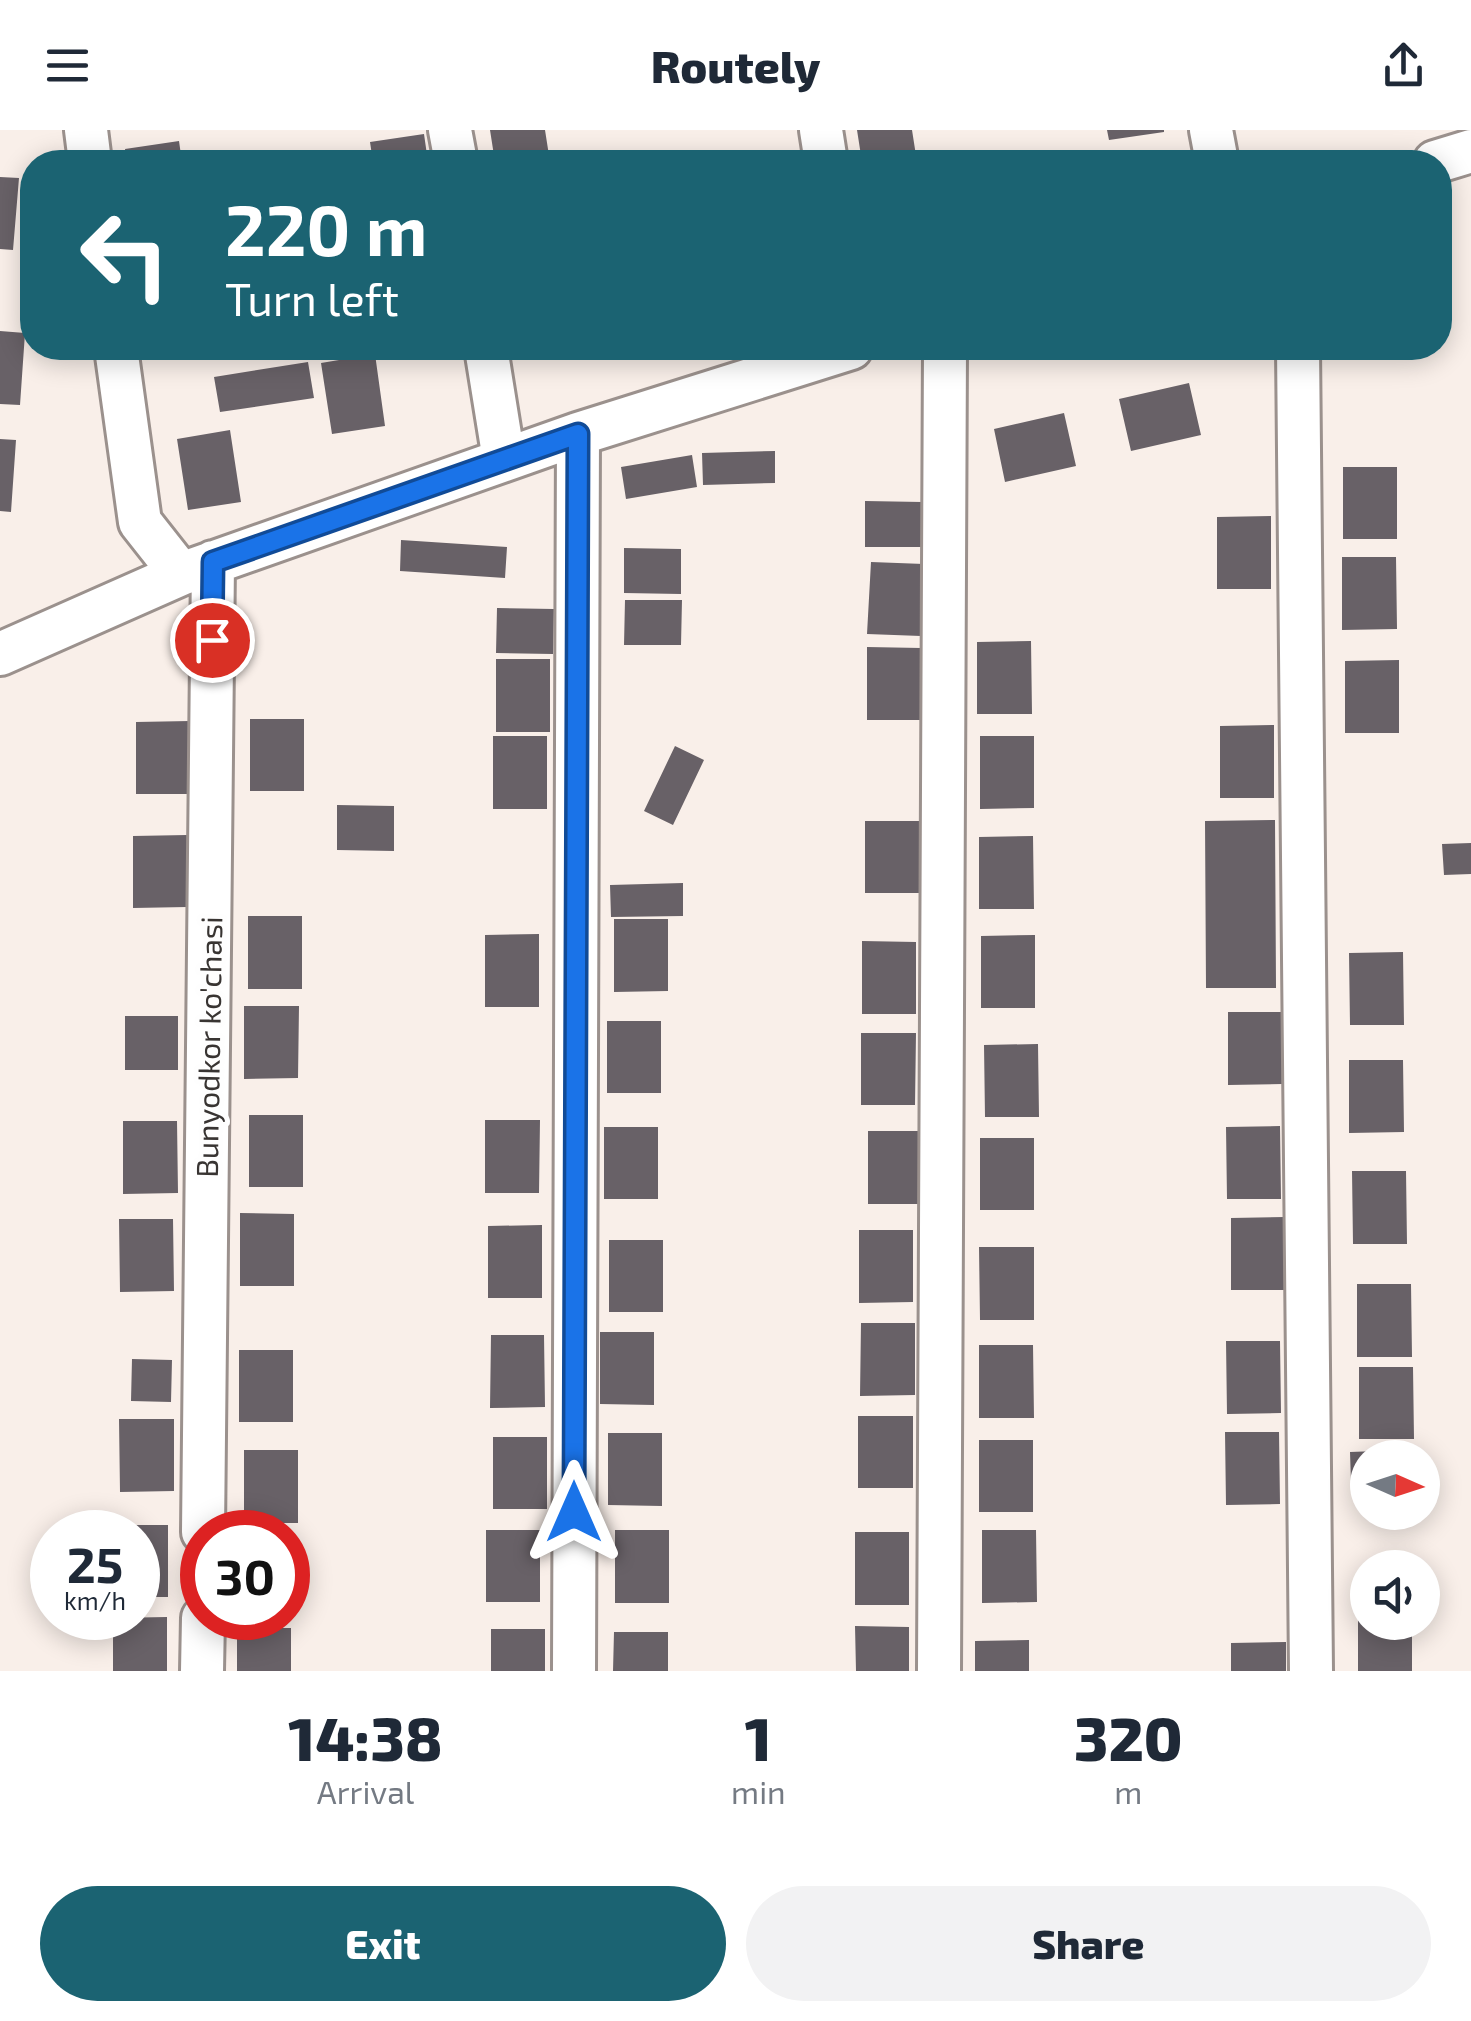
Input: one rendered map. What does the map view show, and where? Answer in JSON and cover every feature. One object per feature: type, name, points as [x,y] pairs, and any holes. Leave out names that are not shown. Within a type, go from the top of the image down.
[{"type":"street","points":[[118,360],[140,522],[197,568]]},
{"type":"street","points":[[488,360],[504,460]]},
{"type":"street","points":[[0,654],[197,568],[578,434],[813,360]]},
{"type":"street","points":[[938,1671],[945,360]]},
{"type":"street","points":[[1298,360],[1311,1671]]},
{"type":"street","points":[[574,1671],[578,434]]},
{"type":"street","name":"Bunyodkor ko'chasi","points":[[197,568],[203,1510]]},
{"type":"street","points":[[202,1640],[202,1671]]},
{"type":"building","points":[[490,130],[545,130],[548,150],[493,150]]},
{"type":"building","points":[[857,130],[912,130],[915,150],[860,150]]},
{"type":"building","points":[[1107,130],[1164,130],[1164,132],[1109,140]]},
{"type":"building","points":[[424,134],[426,150],[371,150],[370,142]]},
{"type":"building","points":[[179,141],[180,150],[125,150]]},
{"type":"building","points":[[0,177],[19,178],[13,250],[0,249]]},
{"type":"building","points":[[0,331],[20,333],[20,360],[23,360],[20,405],[0,404]]},
{"type":"building","points":[[376,360],[385,426],[332,434],[321,363]]},
{"type":"building","points":[[308,362],[314,398],[220,412],[214,377]]},
{"type":"building","points":[[1189,383],[1201,435],[1131,451],[1119,399]]},
{"type":"building","points":[[1064,413],[1076,466],[1005,482],[994,429]]},
{"type":"building","points":[[230,430],[241,502],[188,510],[177,439]]},
{"type":"building","points":[[0,439],[16,440],[11,512],[0,511]]},
{"type":"building","points":[[775,451],[775,483],[703,485],[702,453]]},
{"type":"building","points":[[692,455],[697,487],[626,499],[621,467]]},
{"type":"building","points":[[1343,467],[1397,467],[1397,539],[1343,539]]},
{"type":"building","points":[[865,501],[922,502],[921,547],[865,547]]},
{"type":"building","points":[[1271,516],[1271,589],[1217,589],[1217,517]]},
{"type":"building","points":[[401,540],[507,547],[505,578],[400,571]]},
{"type":"building","points":[[624,548],[681,549],[681,594],[624,593]]},
{"type":"building","points":[[1342,557],[1396,557],[1397,629],[1342,630]]},
{"type":"building","points":[[871,562],[924,564],[921,636],[867,634]]},
{"type":"building","points":[[625,600],[682,600],[681,645],[624,645]]},
{"type":"building","points":[[497,608],[554,609],[553,654],[496,653]]},
{"type":"building","points":[[1031,641],[1032,714],[977,714],[977,642]]},
{"type":"building","points":[[867,647],[921,648],[921,720],[867,720]]},
{"type":"building","points":[[496,659],[550,659],[550,732],[496,732]]},
{"type":"building","points":[[1399,660],[1399,733],[1345,733],[1345,661]]},
{"type":"building","points":[[250,719],[304,719],[304,791],[250,791]]},
{"type":"building","points":[[190,721],[190,794],[136,794],[136,722]]},
{"type":"building","points":[[1274,725],[1274,798],[1220,798],[1220,726]]},
{"type":"building","points":[[493,736],[547,736],[547,809],[493,809]]},
{"type":"building","points":[[980,736],[1034,736],[1034,808],[980,809]]},
{"type":"building","points":[[675,746],[704,760],[673,825],[644,811]]},
{"type":"building","points":[[337,805],[394,806],[394,851],[337,850]]},
{"type":"building","points":[[1275,820],[1276,988],[1206,988],[1205,821]]},
{"type":"building","points":[[865,821],[919,821],[919,893],[865,893]]},
{"type":"building","points":[[187,835],[187,907],[133,908],[133,836]]},
{"type":"building","points":[[1033,836],[1034,909],[979,909],[979,837]]},
{"type":"building","points":[[1471,843],[1471,874],[1444,875],[1442,844]]},
{"type":"building","points":[[683,883],[683,916],[611,917],[610,885]]},
{"type":"building","points":[[248,916],[302,916],[302,989],[248,989]]},
{"type":"building","points":[[614,919],[668,919],[668,991],[614,992]]},
{"type":"building","points":[[539,934],[539,1007],[485,1007],[485,935]]},
{"type":"building","points":[[1035,935],[1035,1008],[981,1008],[981,936]]},
{"type":"building","points":[[862,941],[916,942],[916,1014],[862,1014]]},
{"type":"building","points":[[1403,952],[1404,1025],[1350,1025],[1349,953]]},
{"type":"building","points":[[244,1006],[299,1006],[298,1078],[244,1079]]},
{"type":"building","points":[[1228,1012],[1282,1012],[1282,1084],[1228,1085]]},
{"type":"building","points":[[125,1016],[178,1016],[178,1070],[125,1070]]},
{"type":"building","points":[[607,1021],[661,1021],[661,1093],[607,1093]]},
{"type":"building","points":[[861,1033],[916,1033],[915,1105],[861,1105]]},
{"type":"building","points":[[1038,1044],[1039,1117],[985,1117],[984,1045]]},
{"type":"building","points":[[1349,1060],[1403,1060],[1404,1132],[1349,1133]]},
{"type":"building","points":[[249,1115],[303,1115],[303,1187],[249,1187]]},
{"type":"building","points":[[485,1120],[540,1120],[539,1193],[485,1193]]},
{"type":"building","points":[[123,1121],[177,1121],[178,1193],[123,1194]]},
{"type":"building","points":[[1280,1126],[1281,1199],[1227,1199],[1226,1127]]},
{"type":"building","points":[[604,1127],[658,1127],[658,1199],[604,1199]]},
{"type":"building","points":[[868,1131],[922,1131],[922,1204],[868,1204]]},
{"type":"building","points":[[980,1138],[1034,1138],[1034,1210],[980,1210]]},
{"type":"building","points":[[1352,1171],[1406,1171],[1407,1244],[1353,1244]]},
{"type":"building","points":[[240,1213],[294,1214],[294,1286],[240,1286]]},
{"type":"building","points":[[1285,1217],[1285,1290],[1231,1290],[1231,1218]]},
{"type":"building","points":[[119,1219],[173,1219],[174,1291],[120,1292]]},
{"type":"building","points":[[542,1225],[542,1298],[488,1298],[488,1226]]},
{"type":"building","points":[[859,1230],[913,1230],[913,1302],[859,1303]]},
{"type":"building","points":[[609,1240],[663,1240],[663,1312],[609,1312]]},
{"type":"building","points":[[979,1247],[1034,1247],[1034,1320],[980,1320]]},
{"type":"building","points":[[1357,1284],[1411,1284],[1412,1357],[1357,1357]]},
{"type":"building","points":[[861,1323],[915,1323],[915,1395],[860,1396]]},
{"type":"building","points":[[600,1332],[654,1332],[654,1405],[600,1404]]},
{"type":"building","points":[[491,1335],[544,1335],[545,1407],[490,1408]]},
{"type":"building","points":[[1226,1341],[1280,1341],[1281,1413],[1227,1414]]},
{"type":"building","points":[[979,1345],[1033,1345],[1034,1418],[979,1418]]},
{"type":"building","points":[[239,1350],[293,1350],[293,1422],[239,1422]]},
{"type":"building","points":[[132,1359],[172,1360],[171,1402],[131,1401]]},
{"type":"building","points":[[1359,1367],[1413,1367],[1414,1439],[1359,1439]]},
{"type":"building","points":[[858,1416],[913,1416],[913,1488],[858,1488]]},
{"type":"building","points":[[119,1419],[174,1419],[174,1491],[120,1492]]},
{"type":"building","points":[[1225,1432],[1279,1432],[1280,1504],[1226,1505]]},
{"type":"building","points":[[608,1433],[662,1433],[662,1506],[608,1505]]},
{"type":"building","points":[[493,1437],[547,1437],[547,1509],[493,1509]]},
{"type":"building","points":[[979,1440],[1033,1440],[1033,1512],[979,1512]]},
{"type":"building","points":[[244,1450],[298,1450],[298,1510],[244,1510]]},
{"type":"building","points":[[160,1525],[168,1525],[168,1597],[160,1597]]},
{"type":"building","points":[[486,1530],[540,1530],[540,1602],[486,1602]]},
{"type":"building","points":[[615,1530],[669,1530],[669,1603],[615,1603]]},
{"type":"building","points":[[982,1530],[1036,1530],[1037,1602],[982,1603]]},
{"type":"building","points":[[855,1532],[909,1532],[909,1605],[855,1605]]},
{"type":"building","points":[[160,1617],[167,1617],[167,1671],[113,1671],[113,1640],[160,1640]]},
{"type":"building","points":[[855,1626],[909,1627],[909,1671],[856,1671]]},
{"type":"building","points":[[491,1629],[545,1629],[545,1671],[491,1671]]},
{"type":"building","points":[[614,1632],[668,1632],[668,1671],[613,1671]]},
{"type":"building","points":[[237,1640],[291,1640],[291,1671],[237,1671]]},
{"type":"building","points":[[1029,1640],[1029,1671],[975,1671],[975,1641]]},
{"type":"building","points":[[1358,1640],[1412,1640],[1412,1671],[1358,1671]]},
{"type":"building","points":[[1286,1642],[1286,1671],[1231,1671],[1231,1643]]},
{"type":"route","points":[[212,640],[213,562],[578,434],[574,1512]]}]
